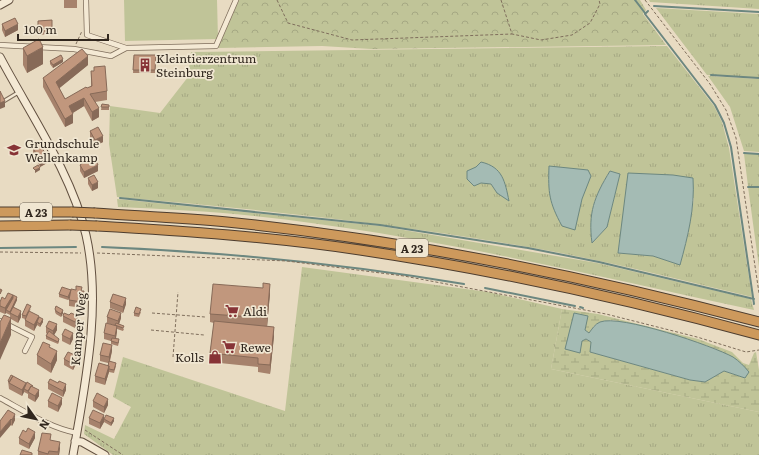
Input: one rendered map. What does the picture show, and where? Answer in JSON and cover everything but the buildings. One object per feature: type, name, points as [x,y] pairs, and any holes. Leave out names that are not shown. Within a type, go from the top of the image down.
[{"type":"highway","name":"A 23","points":[[0,212],[95,213],[227,222],[391,244],[482,259],[686,303],[759,322]]},
{"type":"highway","name":"A 23","points":[[0,226],[70,225],[222,234],[359,249],[479,269],[628,302],[759,335]]},
{"type":"main road","points":[[0,5],[9,0]]},
{"type":"main road","name":"Kamper Weg","points":[[0,57],[66,181],[78,212],[89,253],[93,294],[92,314],[77,429],[72,455]]},
{"type":"main road","points":[[75,441],[82,442],[105,455]]},
{"type":"street","points":[[86,0],[87,36],[126,48],[216,46],[236,0]]},
{"type":"street","points":[[0,45],[74,49],[111,56],[126,48]]},
{"type":"street","points":[[0,321],[32,337],[25,351]]},
{"type":"street","points":[[0,398],[65,431],[77,429]]},
{"type":"lane","points":[[4,101],[19,92]]},
{"type":"path","points":[[277,0],[288,23],[352,40],[512,34],[541,40],[572,35],[590,23],[600,4],[599,0]]},
{"type":"path","points":[[501,0],[512,34]]},
{"type":"path","points":[[645,0],[710,84],[726,110],[736,138],[759,293]]},
{"type":"path","points":[[74,49],[81,31],[87,31]]},
{"type":"path","points":[[0,252],[104,252],[287,261],[404,276],[606,314],[697,337],[746,352],[759,350]]},
{"type":"path","points":[[173,357],[178,292]]},
{"type":"path","points":[[152,313],[205,317]]},
{"type":"path","points":[[151,330],[204,335]]},
{"type":"path","points":[[77,429],[123,455]]},
{"type":"green space","points":[[124,0],[217,0],[218,39],[125,41]]},
{"type":"green space","points":[[239,0],[640,0],[646,10],[643,14],[666,45],[371,49],[322,46],[218,48]]},
{"type":"green space","points":[[649,0],[759,0],[759,9],[650,2]]},
{"type":"green space","points":[[656,8],[759,14],[759,78],[707,75]]},
{"type":"green space","points":[[667,46],[714,106],[722,122],[729,148],[752,297],[640,270],[477,238],[375,224],[220,206],[117,197],[109,144],[110,106],[160,113],[188,77],[191,52]],"holes":[[[481,162],[497,193],[491,184],[481,182],[475,185],[476,167]],[[610,171],[620,174],[607,227],[592,243],[592,213],[596,197]],[[694,198],[688,234],[680,264],[653,256],[618,253],[622,225]]]},
{"type":"green space","points":[[708,76],[759,79],[759,152],[744,151],[730,107]]},
{"type":"green space","points":[[744,154],[759,154],[759,187],[748,186]]},
{"type":"green space","points":[[748,187],[759,188],[759,267]]},
{"type":"green space","points":[[117,199],[380,226],[597,263],[751,299],[754,310],[505,256],[380,233],[237,214],[118,207]]},
{"type":"green space","points":[[302,267],[488,292],[562,309],[551,369],[759,412],[759,455],[113,455],[84,434],[85,425],[114,439],[131,407],[113,397],[123,357],[285,411]]},
{"type":"green space","points":[[562,309],[598,314],[698,339],[732,352],[743,363],[749,365],[754,353],[756,352],[759,370],[759,412],[551,369]],"holes":[[[574,313],[587,316],[585,330],[589,333],[595,325],[600,322],[613,320],[661,331],[716,349],[745,378],[724,371],[705,382],[690,380],[590,352],[591,342],[586,339],[582,341]]]},
{"type":"water","points":[[481,162],[494,168],[502,176],[509,201],[497,193],[491,184],[481,183],[474,186],[467,179],[467,171],[476,167]]},
{"type":"water","points":[[549,166],[588,170],[591,176],[582,199],[575,230],[562,226],[554,210],[549,191]]},
{"type":"water","points":[[610,171],[620,174],[607,227],[592,243],[591,223],[596,197]]},
{"type":"water","points":[[628,173],[673,175],[693,178],[692,211],[680,265],[653,256],[618,253]]},
{"type":"water","points":[[574,313],[588,316],[585,330],[589,333],[600,322],[611,321],[646,327],[666,332],[722,352],[733,357],[749,372],[745,378],[724,371],[705,382],[690,380],[590,352],[591,342],[586,339],[582,341],[580,353],[565,349]]},
{"type":"waterway","points":[[635,0],[645,13]]},
{"type":"waterway","points":[[654,6],[759,12]]},
{"type":"waterway","points":[[648,11],[645,14],[715,105],[724,123],[731,147],[754,304]]},
{"type":"waterway","points":[[711,75],[759,78]]},
{"type":"waterway","points":[[744,153],[759,154]]},
{"type":"waterway","points":[[748,187],[759,187]]},
{"type":"waterway","points":[[120,198],[380,225],[528,248],[599,262],[754,299]]},
{"type":"waterway","points":[[0,248],[76,247]]},
{"type":"waterway","points":[[102,247],[193,252],[284,260],[374,270],[464,284]]},
{"type":"waterway","points":[[485,288],[575,306]]},
{"type":"place","name":"Kleintierzentrum Steinburg","points":[[145,65]]},
{"type":"place","name":"Grundschule Wellenkamp","points":[[14,150]]},
{"type":"place","name":"Aldi","points":[[232,311]]},
{"type":"place","name":"Rewe","points":[[229,347]]},
{"type":"place","name":"Kolls","points":[[215,357]]}]
